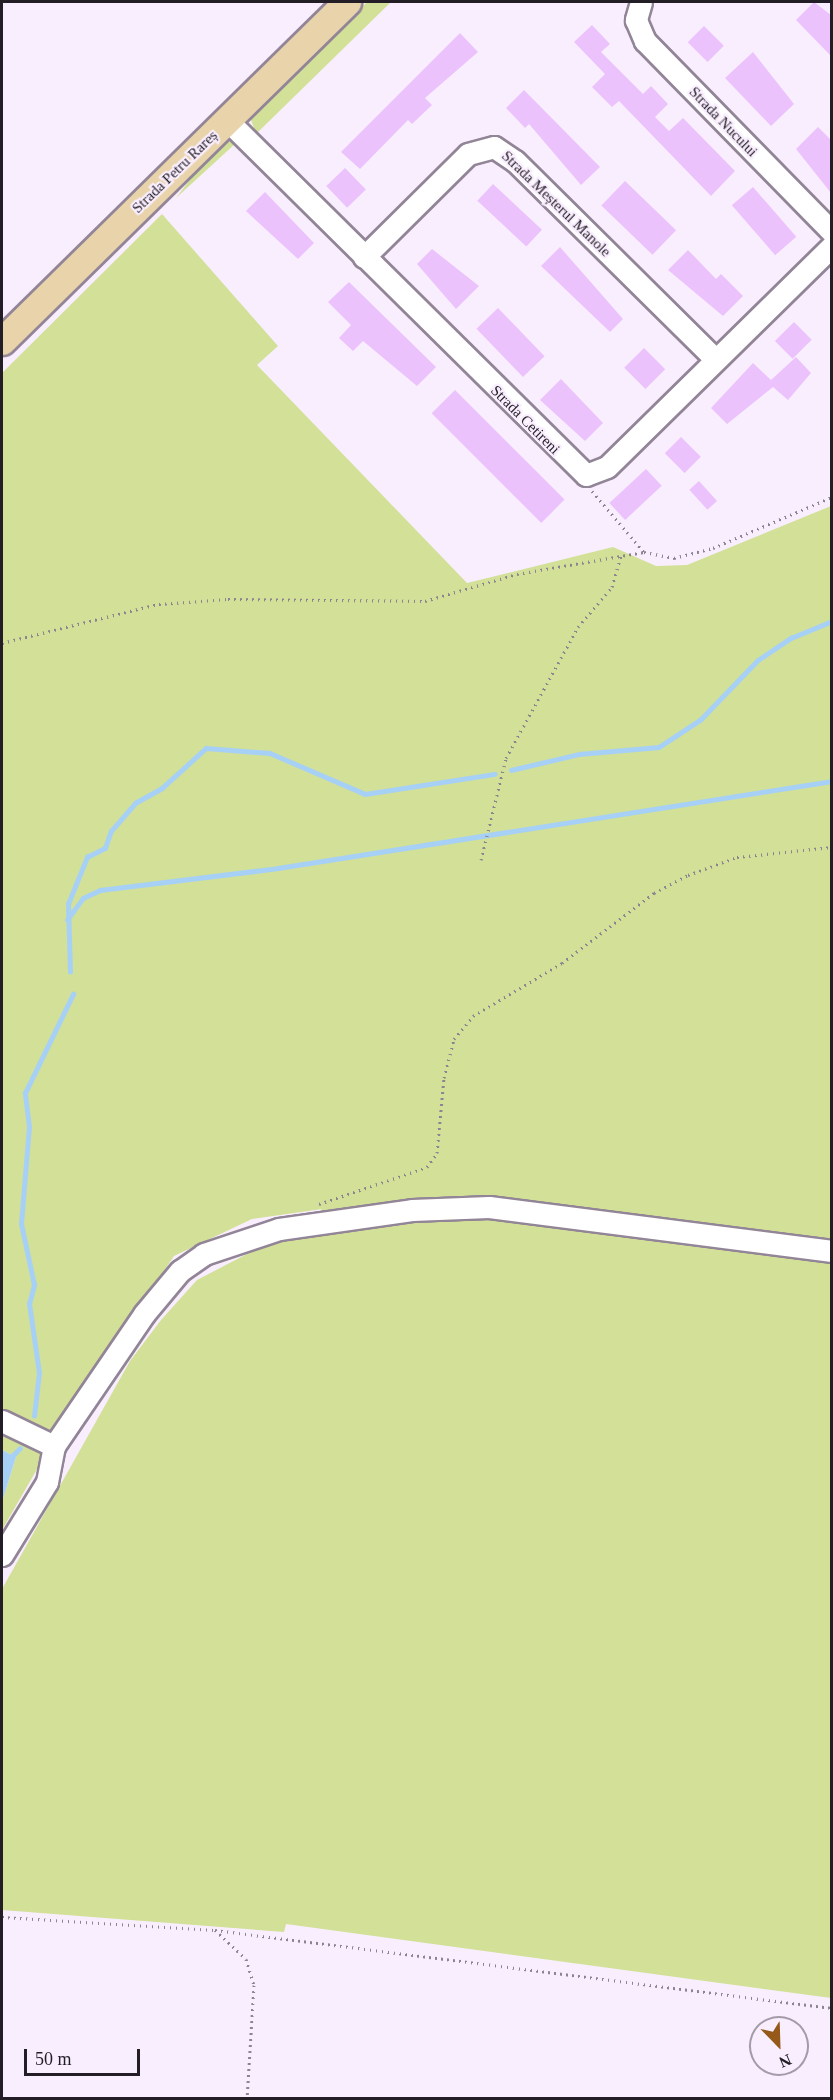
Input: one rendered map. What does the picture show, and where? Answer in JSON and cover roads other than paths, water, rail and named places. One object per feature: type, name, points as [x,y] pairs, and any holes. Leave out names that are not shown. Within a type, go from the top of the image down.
[{"type":"main road","name":"Strada Petru Rareș","points":[[2,341],[348,2]]},
{"type":"street","name":"Strada Nucului","points":[[641,2],[636,20],[645,40],[831,232]]},
{"type":"street","name":"Strada Cetireni","points":[[227,120],[586,475],[607,467],[715,359]]},
{"type":"street","name":"Strada Meșterul Manole","points":[[364,257],[468,154],[494,147],[515,161],[715,359]]},
{"type":"street","points":[[715,359],[831,246]]},
{"type":"street","points":[[2,1555],[47,1482],[54,1446],[144,1314],[180,1271],[204,1254],[279,1229],[412,1210],[489,1207],[831,1251]]},
{"type":"street","points":[[2,1420],[54,1446]]},
{"type":"water","points":[[2,1450],[16,1457],[2,1502]]},
{"type":"waterway","points":[[511,770],[579,754],[659,747],[700,720],[758,660],[791,638],[832,621]]},
{"type":"waterway","points":[[70,972],[68,904],[87,857],[105,848],[111,831],[135,803],[162,788],[206,748],[270,753],[365,794],[494,774]]},
{"type":"waterway","points":[[67,920],[83,898],[100,890],[278,868],[832,781]]},
{"type":"waterway","points":[[34,1416],[39,1373],[29,1304],[34,1285],[21,1224],[29,1127],[25,1093],[73,994]]},
{"type":"waterway","points":[[2,1466],[20,1448]]}]
